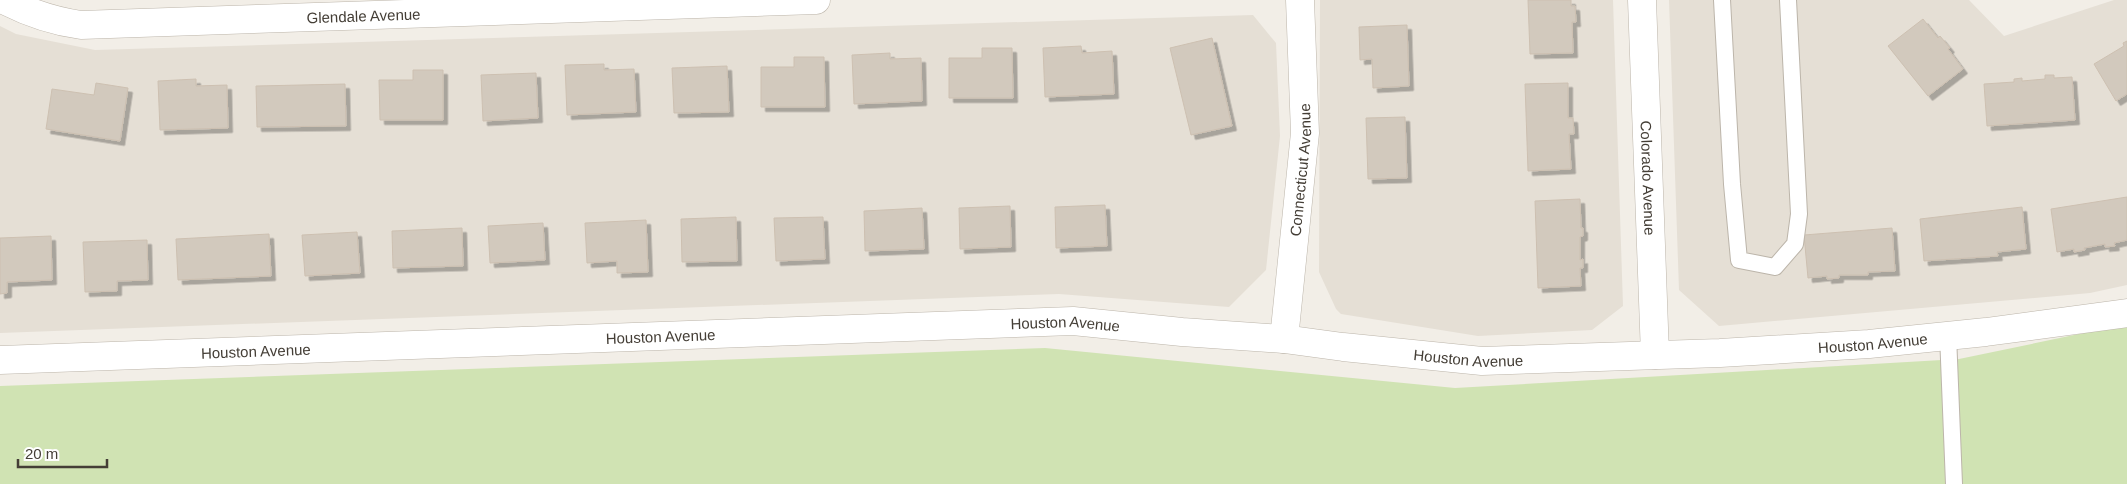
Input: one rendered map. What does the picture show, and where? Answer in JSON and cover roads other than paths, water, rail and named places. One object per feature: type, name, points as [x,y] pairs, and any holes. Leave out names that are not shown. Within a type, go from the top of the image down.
[{"type":"street","name":"Glendale Avenue","points":[[4,0],[54,21],[81,25],[816,0]]},
{"type":"street","name":"Connecticut Avenue","points":[[1284,339],[1305,133],[1300,0]]},
{"type":"street","name":"Colorado Avenue","points":[[1642,0],[1655,355]]},
{"type":"street","name":"Houston Avenue","points":[[0,360],[1073,321],[1182,332],[1284,339],[1482,361],[1720,353],[1869,344],[2127,313]]},
{"type":"lane","points":[[1722,0],[1732,184],[1739,260],[1775,267],[1795,244],[1799,214],[1788,0]]},
{"type":"lane","points":[[1948,336],[1954,484]]}]
